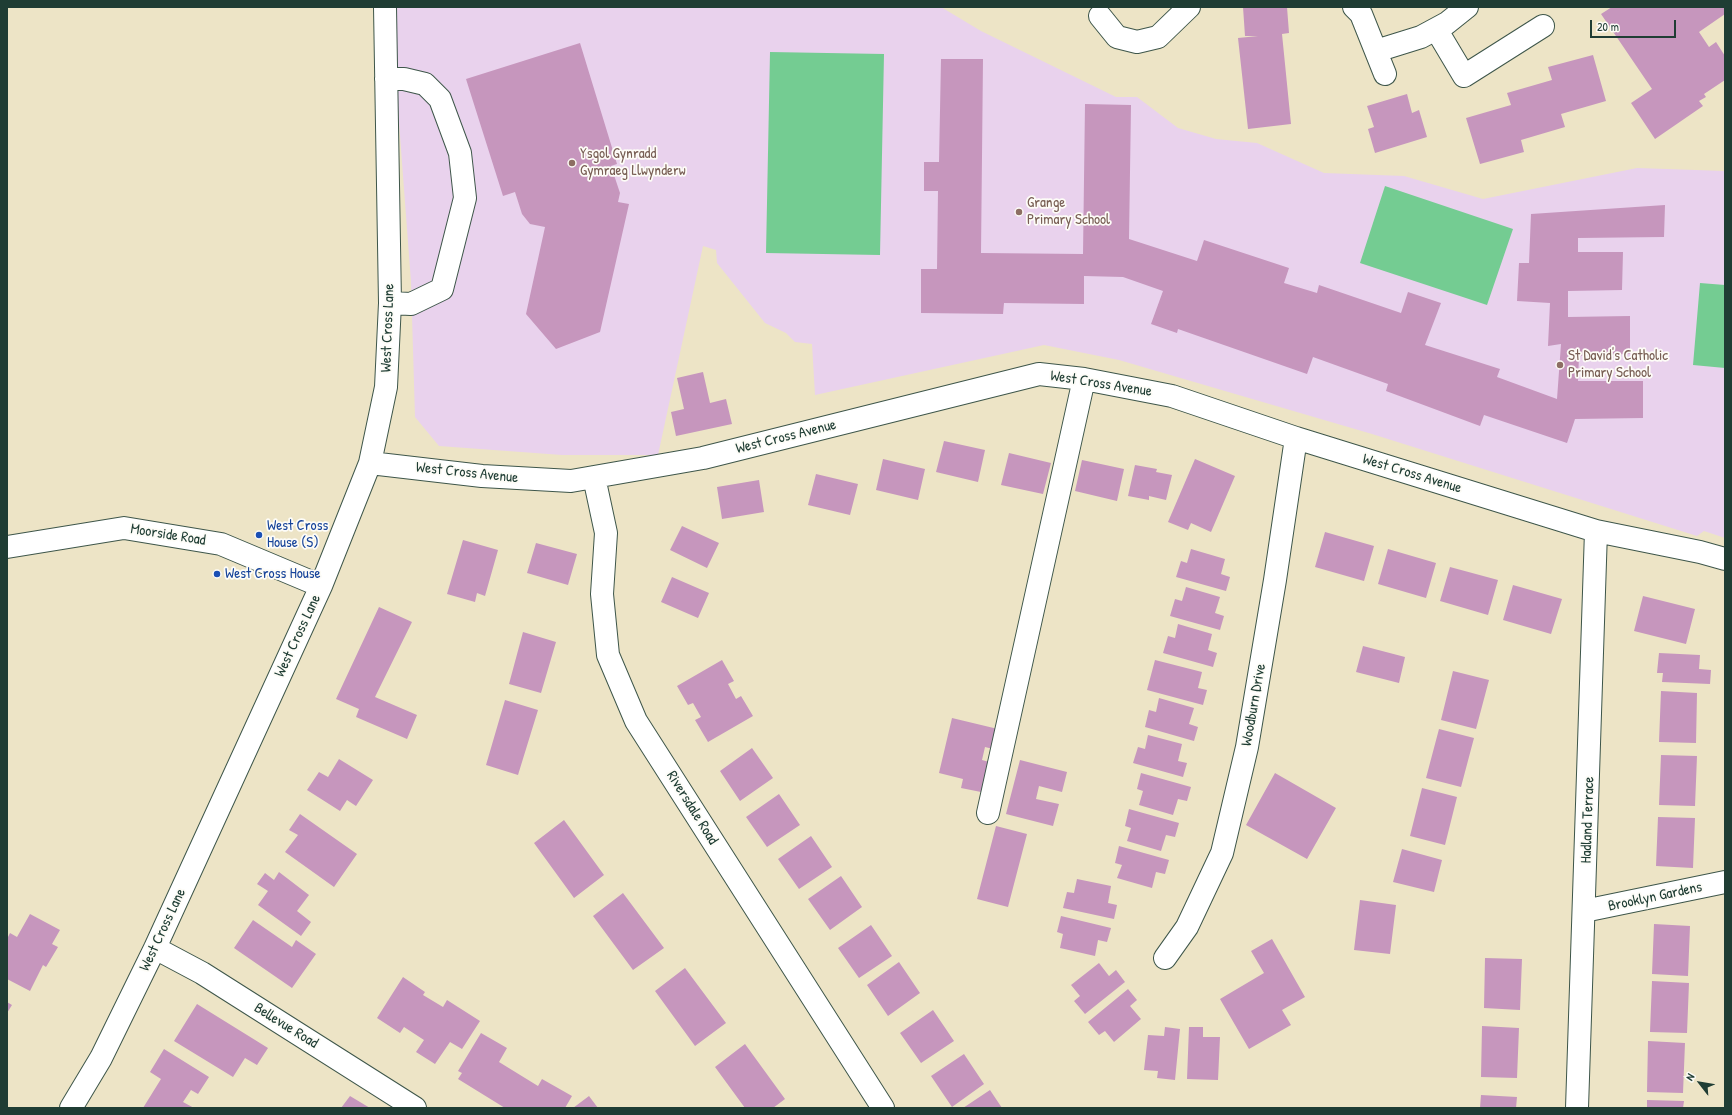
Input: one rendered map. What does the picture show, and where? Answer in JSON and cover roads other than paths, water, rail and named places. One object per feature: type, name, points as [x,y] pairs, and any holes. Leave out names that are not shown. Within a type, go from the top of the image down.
[{"type":"street","name":"West Cross Lane","points":[[71,1108],[101,1058],[155,948],[321,586],[370,463],[386,387],[390,304],[385,7]]},
{"type":"street","points":[[1100,16],[1117,37],[1137,42],[1158,37],[1189,7]]},
{"type":"street","points":[[1376,50],[1421,37],[1436,29],[1467,7]]},
{"type":"street","points":[[1358,10],[1385,74]]},
{"type":"street","points":[[1436,29],[1464,76],[1543,26]]},
{"type":"street","points":[[386,79],[404,79],[425,84],[440,99],[460,153],[464,198],[442,289],[411,304],[390,304]]},
{"type":"street","name":"West Cross Avenue","points":[[370,463],[482,476],[571,481],[703,458],[1039,374],[1084,379],[1172,396],[1296,438],[1596,531],[1700,552],[1725,559]]},
{"type":"street","points":[[988,813],[1084,379]]},
{"type":"street","name":"Woodburn Drive","points":[[1165,958],[1187,927],[1222,853],[1247,747],[1275,580],[1296,438]]},
{"type":"street","name":"Riversdale Road","points":[[594,477],[606,533],[602,594],[608,655],[636,720],[883,1108]]},
{"type":"street","name":"Moorside Road","points":[[7,548],[124,528],[221,544],[321,586]]},
{"type":"street","name":"Hadland Terrace","points":[[1577,1108],[1596,531]]},
{"type":"street","name":"Brooklyn Gardens","points":[[1584,911],[1725,882]]},
{"type":"street","name":"Bellevue Road","points":[[155,948],[202,973],[415,1108]]},
{"type":"place","name":"Ysgol Gynradd Gymraeg Llwynderw","points":[[572,163]]},
{"type":"place","name":"Grange Primary School","points":[[1019,212]]},
{"type":"place","name":"St David's Catholic Primary School","points":[[1560,365]]},
{"type":"place","name":"West Cross House (S)","points":[[259,535]]},
{"type":"place","name":"West Cross House","points":[[217,574]]}]
